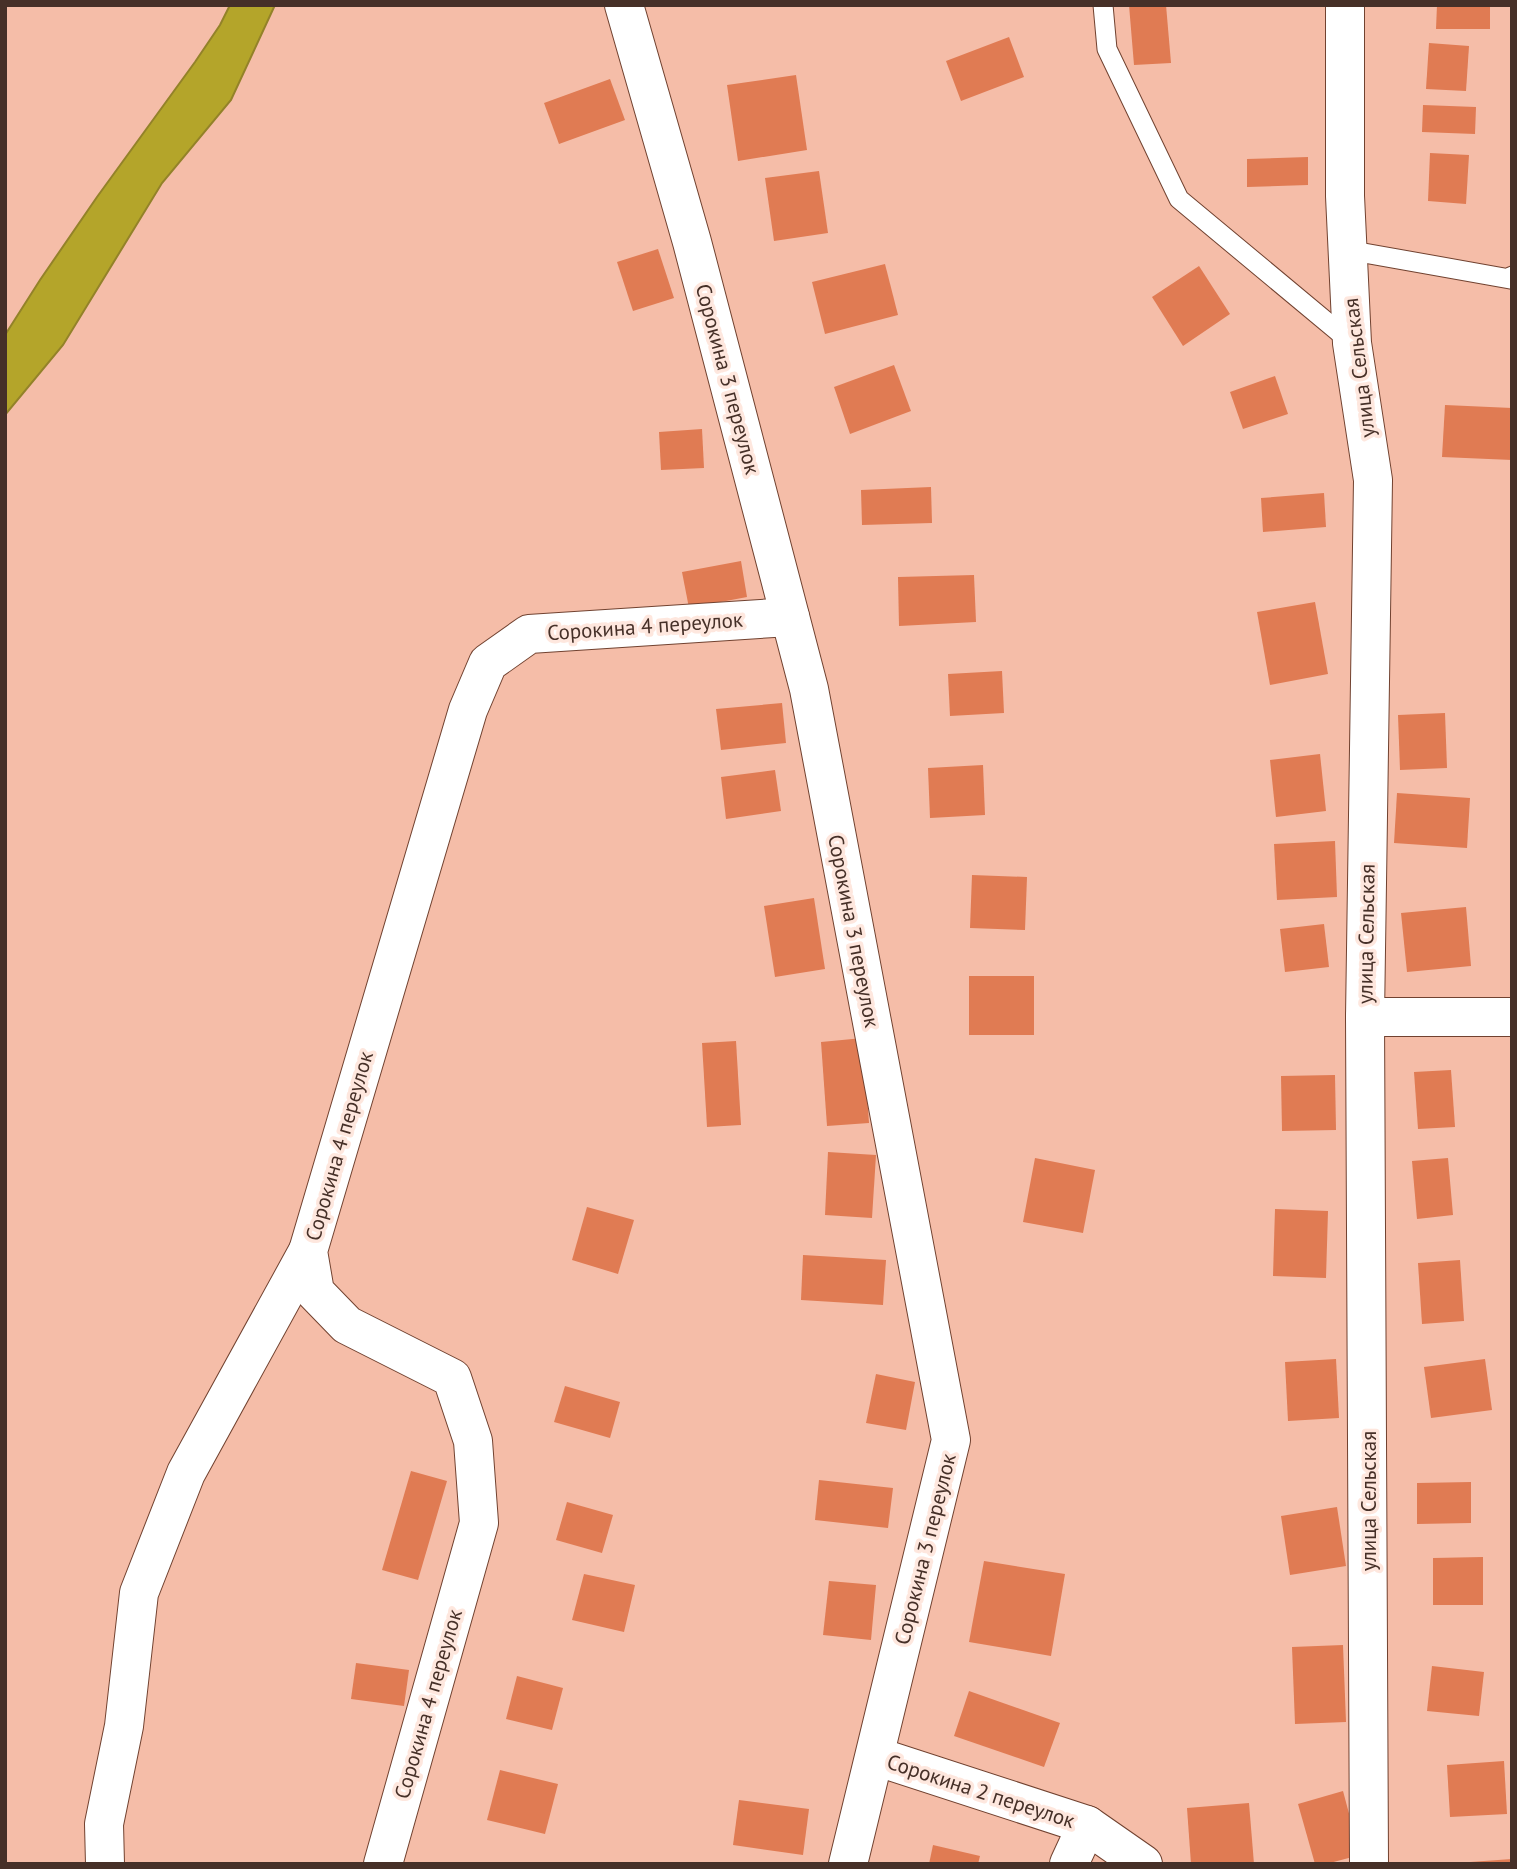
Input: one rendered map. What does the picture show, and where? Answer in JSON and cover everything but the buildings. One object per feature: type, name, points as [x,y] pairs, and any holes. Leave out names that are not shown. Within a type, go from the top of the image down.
[{"type":"street","name":"Сорокина 3 переулок","points":[[624,5],[692,242],[809,689],[951,1440],[848,1864]]},
{"type":"street","name":"улица Сельская","points":[[1345,5],[1345,196],[1352,343],[1373,480],[1365,1017],[1369,1864]]},
{"type":"street","name":"Сорокина 4 переулок","points":[[383,1864],[480,1523],[472,1441],[452,1378],[347,1325],[315,1292],[308,1251],[468,710],[488,663],[529,634],[790,617]]},
{"type":"street","points":[[1365,1017],[1512,1017]]},
{"type":"street","points":[[105,1864],[104,1824],[124,1726],[139,1593],[186,1473],[308,1251]]},
{"type":"street","name":"Сорокина 2 переулок","points":[[875,1756],[1087,1825],[1069,1864]]},
{"type":"street","points":[[1087,1825],[1143,1864]]},
{"type":"lane","points":[[1103,5],[1107,49],[1179,199],[1352,343]]},
{"type":"lane","points":[[1348,250],[1510,279],[1512,276]]},
{"type":"shaded area","points":[[230,5],[275,5],[231,100],[162,183],[63,345],[5,415],[5,335],[97,197],[195,62]]}]
